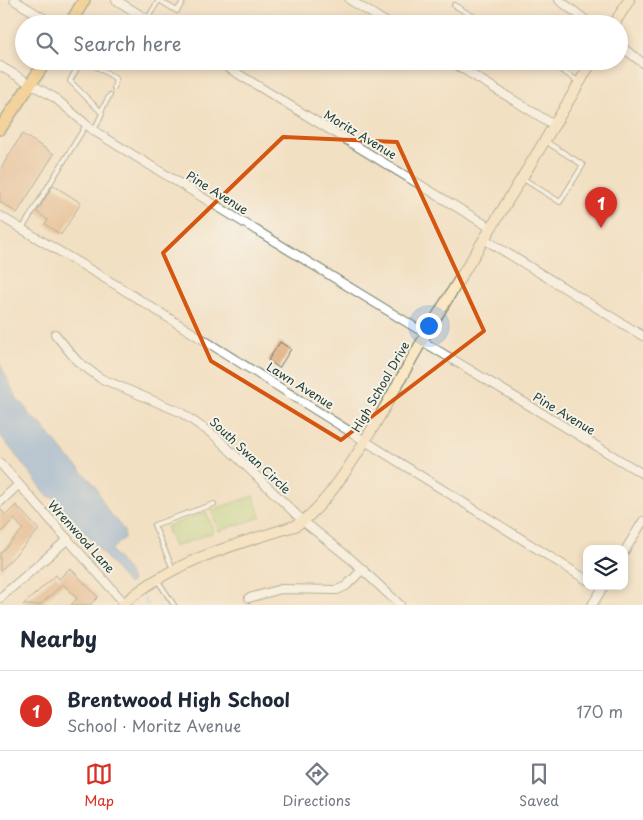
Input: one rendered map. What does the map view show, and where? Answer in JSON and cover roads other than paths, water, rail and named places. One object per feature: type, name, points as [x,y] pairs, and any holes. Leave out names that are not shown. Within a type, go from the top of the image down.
[{"type":"main road","points":[[75,15],[83,0]]},
{"type":"main road","points":[[0,129],[40,70]]},
{"type":"street","points":[[14,0],[38,15]]},
{"type":"street","points":[[116,0],[140,15]]},
{"type":"street","points":[[350,0],[374,15]]},
{"type":"street","points":[[560,0],[579,15]]},
{"type":"street","points":[[620,15],[629,0]]},
{"type":"street","points":[[628,52],[643,63]]},
{"type":"street","name":"Pine Avenue","points":[[0,66],[55,98],[94,131],[643,474]]},
{"type":"street","name":"Moritz Avenue","points":[[232,70],[491,228]]},
{"type":"street","points":[[465,70],[554,125]]},
{"type":"street","name":"High School Drive","points":[[124,604],[173,569],[201,556],[303,521],[331,491],[364,440],[587,70]]},
{"type":"street","name":"Lawn Avenue","points":[[0,216],[116,285],[583,577]]},
{"type":"street","points":[[484,239],[643,336]]},
{"type":"street","name":"South Swan Circle","points":[[54,334],[77,361],[100,378],[180,412],[215,436],[303,521],[363,569],[400,605]]},
{"type":"street","name":"Wrenwood Lane","points":[[0,463],[68,538],[124,604]]},
{"type":"street","points":[[0,502],[18,485]]},
{"type":"street","points":[[628,545],[643,521]]},
{"type":"street","points":[[0,598],[68,538]]},
{"type":"street","points":[[248,598],[281,589],[336,590],[346,586],[363,569]]},
{"type":"street","points":[[592,605],[600,590]]},
{"type":"lane","points":[[150,15],[159,0],[177,11],[184,0]]},
{"type":"lane","points":[[454,5],[471,15]]},
{"type":"lane","points":[[76,70],[70,81],[101,111]]},
{"type":"lane","points":[[103,70],[116,78],[114,88]]},
{"type":"lane","points":[[561,70],[580,82]]},
{"type":"lane","points":[[94,131],[101,118],[101,111],[110,95]]},
{"type":"lane","points":[[22,229],[86,125]]},
{"type":"lane","points":[[522,178],[560,202],[583,165],[544,141]]},
{"type":"lane","points":[[173,569],[154,524],[214,504]]},
{"type":"lane","points":[[157,579],[174,605]]},
{"type":"water","points":[[0,364],[18,401],[24,405],[29,415],[41,424],[66,455],[94,484],[107,510],[124,530],[124,538],[111,550],[128,571],[132,581],[128,584],[84,531],[60,511],[57,501],[48,496],[0,435]]},
{"type":"waterway","points":[[144,599],[148,605]]},
{"type":"place","name":"Brentwood High School","points":[[601,228]]}]
